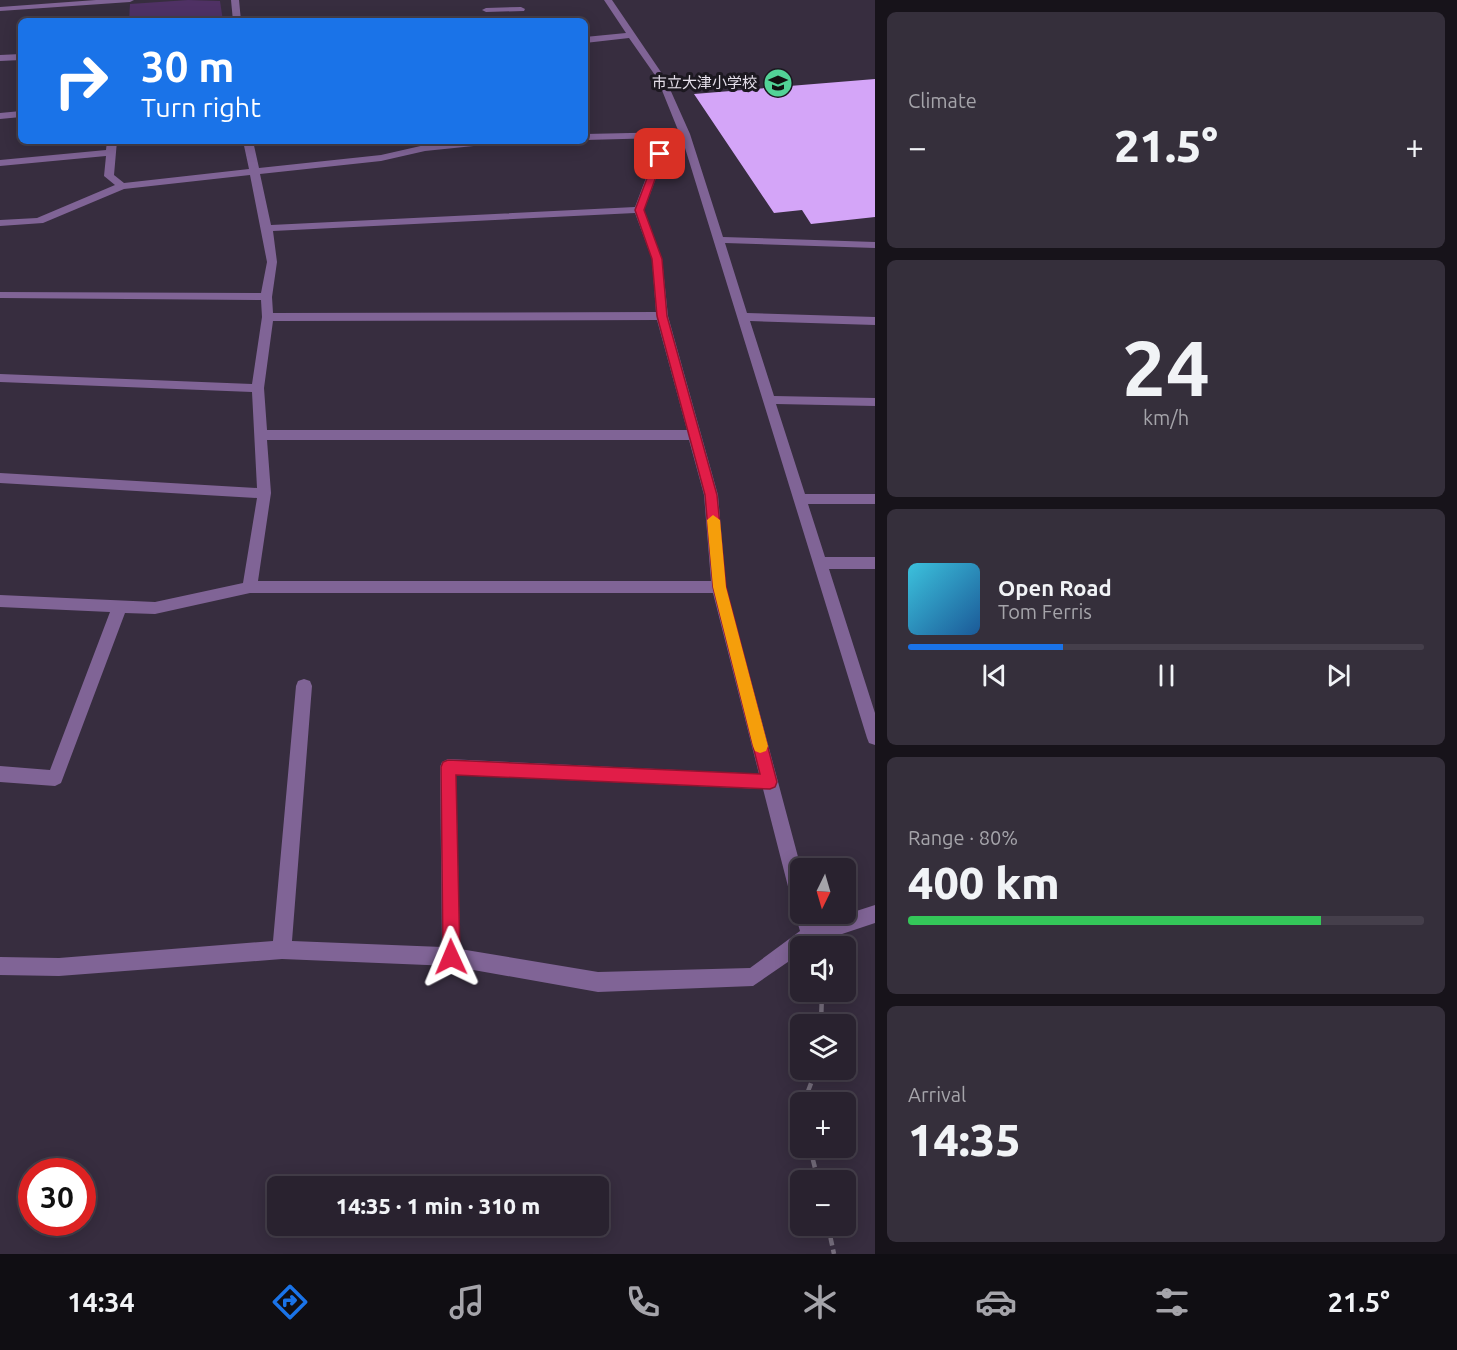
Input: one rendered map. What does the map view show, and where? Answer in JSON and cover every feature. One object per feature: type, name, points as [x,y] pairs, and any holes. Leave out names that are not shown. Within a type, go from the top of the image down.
[{"type":"street","points":[[0,9],[130,0]]},
{"type":"street","points":[[236,0],[237,18]]},
{"type":"street","points":[[483,0],[486,18]]},
{"type":"street","points":[[608,0],[661,78],[685,134],[820,563],[868,696],[875,738]]},
{"type":"street","points":[[486,10],[521,9]]},
{"type":"street","points":[[588,40],[632,35]]},
{"type":"street","points":[[0,58],[18,57]]},
{"type":"street","points":[[0,116],[18,114]]},
{"type":"street","points":[[588,137],[685,134]]},
{"type":"street","points":[[667,135],[639,210],[657,259],[662,316],[711,495],[719,587],[790,859]]},
{"type":"street","points":[[112,144],[109,176],[122,186]]},
{"type":"street","points":[[248,144],[272,262],[266,297],[268,317],[258,388],[264,493],[250,587]]},
{"type":"street","points":[[0,223],[39,220],[122,186],[381,158],[425,148],[464,144]]},
{"type":"street","points":[[0,163],[110,153]]},
{"type":"street","points":[[267,228],[639,210]]},
{"type":"street","points":[[718,240],[875,245]]},
{"type":"street","points":[[0,295],[266,297]]},
{"type":"street","points":[[268,317],[662,316]]},
{"type":"street","points":[[743,317],[875,321]]},
{"type":"street","points":[[0,378],[258,388]]},
{"type":"street","points":[[768,400],[875,402]]},
{"type":"street","points":[[260,435],[696,435]]},
{"type":"street","points":[[0,478],[264,493]]},
{"type":"street","points":[[800,499],[875,499]]},
{"type":"street","points":[[820,563],[875,563]]},
{"type":"street","points":[[0,601],[155,608],[250,587],[719,587]]},
{"type":"street","points":[[0,774],[55,778],[119,608]]},
{"type":"street","points":[[282,950],[304,686]]},
{"type":"street","points":[[451,957],[448,767],[770,782]]},
{"type":"street","points":[[0,966],[59,967],[282,950],[451,957],[598,982],[753,977],[810,935],[875,914]]},
{"type":"street","points":[[807,924],[810,935]]},
{"type":"path","points":[[830,1236],[834,1254]]},
{"type":"shaded area","points":[[188,0],[220,1],[223,18],[129,18],[130,4]]},
{"type":"building","points":[[875,79],[875,217],[811,224],[802,210],[774,213],[694,94]]},
{"type":"slow traffic","points":[[713,520],[719,587],[760,746]]},
{"type":"place","name":"市立大津小学校","points":[[778,83]]},
{"type":"route","points":[[451,957],[448,767],[770,782],[719,587],[711,495],[662,316],[657,259],[639,210],[660,154]]}]
